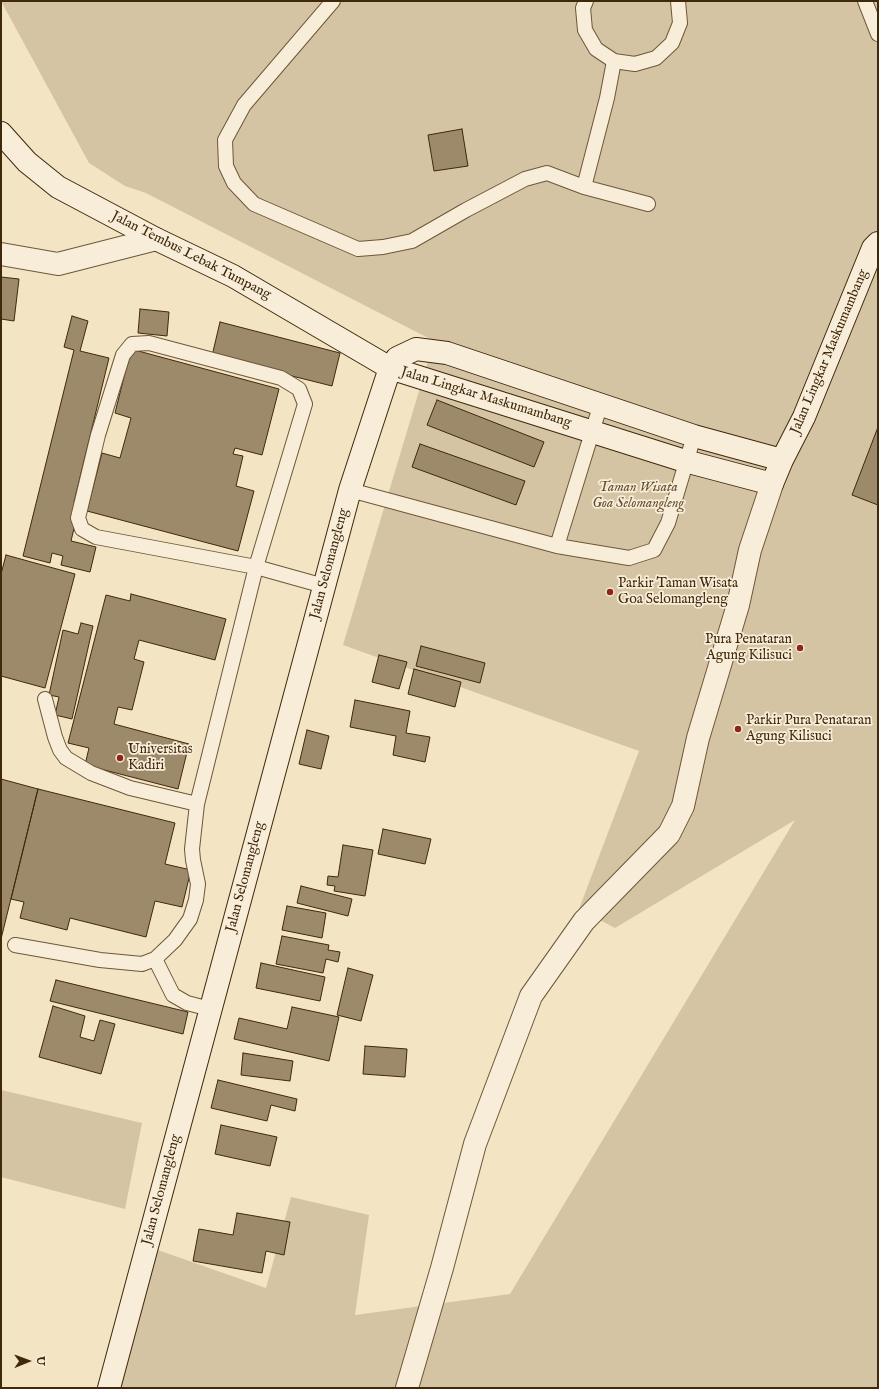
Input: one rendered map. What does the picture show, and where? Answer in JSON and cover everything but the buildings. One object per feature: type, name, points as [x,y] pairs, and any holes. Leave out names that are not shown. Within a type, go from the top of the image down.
[{"type":"street","name":"Jalan Tembus Lebak Tumpang","points":[[1,133],[27,162],[58,186],[156,239],[233,276],[390,368]]},
{"type":"street","points":[[1,254],[58,264],[156,239]]},
{"type":"street","name":"Jalan Lingkar Maskumambang","points":[[782,460],[694,436],[601,403],[447,353],[416,349],[397,358],[390,368],[685,461],[772,484],[782,460],[804,417],[873,248],[878,243]]},
{"type":"street","name":"Jalan Selomangleng","points":[[109,1388],[350,490],[390,368]]},
{"type":"street","points":[[407,1388],[442,1268],[474,1144],[531,996],[584,921],[669,834],[683,806],[698,738],[738,605],[750,550],[772,484]]},
{"type":"lane","points":[[333,1],[244,105],[225,140],[226,166],[234,183],[254,204],[358,249],[383,247],[412,241],[466,210],[525,179],[547,173],[584,187],[648,204]]},
{"type":"lane","points":[[586,1],[583,8],[585,30],[596,49],[614,61],[635,64],[656,58],[672,43],[680,23],[678,1]]},
{"type":"lane","points":[[865,1],[878,34]]},
{"type":"lane","points":[[584,187],[608,98],[614,61]]},
{"type":"lane","points":[[15,945],[100,960],[142,964],[155,959],[175,940],[190,918],[196,900],[198,884],[192,849],[198,804],[256,567],[305,404],[299,389],[281,378],[149,343],[132,344],[122,355],[98,435],[78,518],[82,529],[96,537],[256,567],[324,586]]},
{"type":"lane","points":[[557,546],[601,403]]},
{"type":"lane","points":[[350,490],[557,546],[629,558],[654,550],[668,523],[685,461],[694,436]]},
{"type":"lane","points":[[45,699],[55,737],[60,750],[66,758],[91,773],[130,788],[198,804]]},
{"type":"lane","points":[[155,959],[173,995],[187,1003],[210,1008]]},
{"type":"green space","name":"Taman Wisata Goa Selomangleng","points":[[1,1],[878,1],[878,1388],[121,1388],[155,1249],[266,1288],[291,1197],[369,1215],[355,1315],[510,1294],[795,820],[615,928],[579,909],[639,751],[343,645],[434,341],[146,193],[125,186],[89,163]]},
{"type":"green space","points":[[1,1090],[142,1123],[125,1209],[1,1177]]},
{"type":"place","name":"Parkir Taman Wisata Goa Selomangleng","points":[[610,592]]},
{"type":"place","name":"Pura Penataran Agung Kilisuci","points":[[800,648]]},
{"type":"place","name":"Parkir Pura Penataran Agung Kilisuci","points":[[738,729]]},
{"type":"place","name":"Universitas Kadiri","points":[[120,758]]}]
